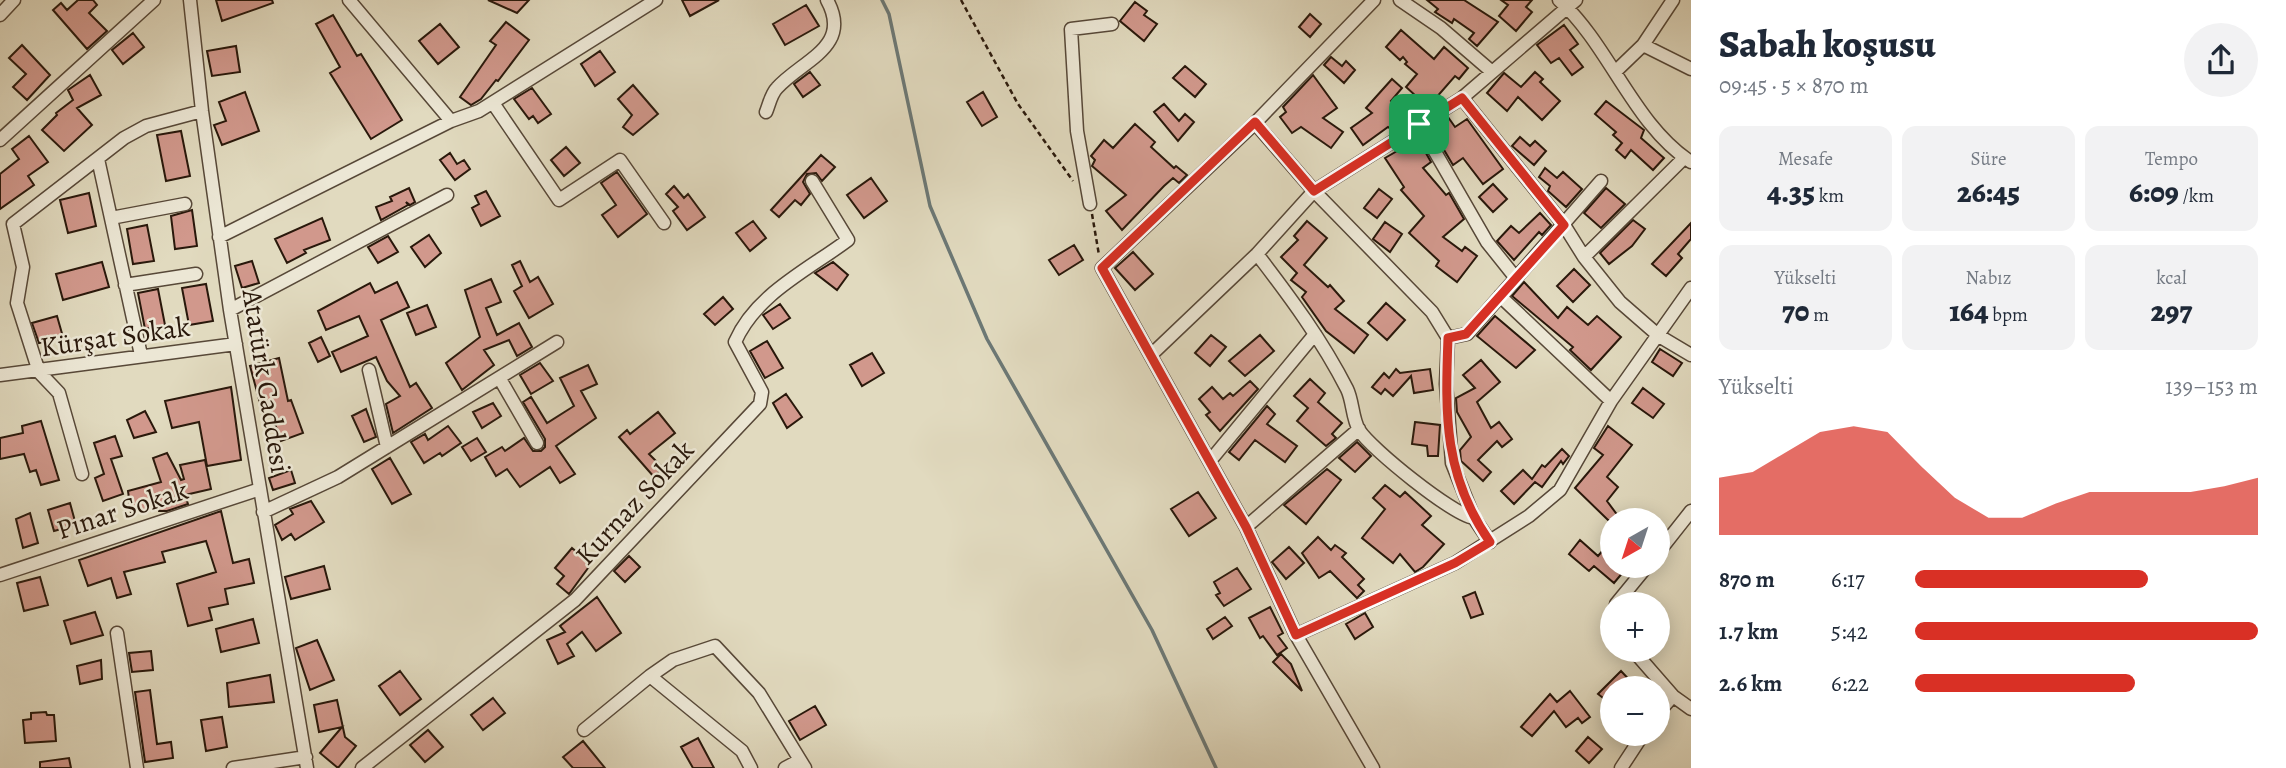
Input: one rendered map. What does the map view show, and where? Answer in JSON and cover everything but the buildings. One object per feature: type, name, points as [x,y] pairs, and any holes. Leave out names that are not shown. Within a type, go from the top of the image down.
[{"type":"street","points":[[0,15],[14,0]]},
{"type":"street","points":[[0,140],[154,0]]},
{"type":"street","name":"Atatürk Caddesi","points":[[190,0],[202,111],[230,310],[307,763]]},
{"type":"street","points":[[349,0],[451,121]]},
{"type":"street","points":[[219,237],[451,121],[493,103],[656,0]]},
{"type":"street","points":[[766,112],[775,89],[825,50],[833,34],[834,12],[827,0]]},
{"type":"street","points":[[1373,768],[1296,635],[1246,527],[1102,268],[1255,122],[1374,0]]},
{"type":"street","points":[[1400,0],[1441,28],[1491,72]]},
{"type":"street","points":[[1616,71],[1643,45],[1673,0]]},
{"type":"street","points":[[1151,355],[1257,254],[1314,191],[1462,98],[1568,3],[1652,124],[1688,160],[1584,257]]},
{"type":"street","points":[[1090,204],[1077,131],[1071,29],[1112,24]]},
{"type":"street","points":[[1643,45],[1691,69]]},
{"type":"street","points":[[1462,98],[1564,225],[1584,257],[1620,302],[1659,336],[1691,355]]},
{"type":"street","points":[[493,103],[559,200],[620,160],[664,223]]},
{"type":"street","points":[[82,474],[59,393],[39,372],[17,303],[23,267],[13,224],[146,126],[202,111]]},
{"type":"street","points":[[1255,122],[1314,191],[1432,312],[1448,338],[1446,384],[1452,463],[1474,518],[1490,542]]},
{"type":"street","points":[[1419,124],[1487,242],[1515,276]]},
{"type":"street","points":[[98,159],[141,355]]},
{"type":"street","name":"Kurnaz Sokak","points":[[362,768],[575,600],[760,404],[762,392],[735,342],[744,320],[764,300],[848,240],[812,181]]},
{"type":"street","points":[[1448,338],[1466,334],[1601,181]]},
{"type":"street","points":[[230,310],[447,195]]},
{"type":"street","points":[[111,218],[185,204]]},
{"type":"street","points":[[1257,254],[1315,334],[1349,392],[1359,429],[1382,453],[1450,508],[1474,518]]},
{"type":"street","points":[[125,285],[196,274]]},
{"type":"street","points":[[1296,635],[1455,563],[1529,516],[1560,490],[1611,401],[1691,288]]},
{"type":"street","points":[[1500,296],[1611,401]]},
{"type":"street","points":[[1210,461],[1315,334]]},
{"type":"street","points":[[263,512],[338,477],[558,342]]},
{"type":"street","name":"Kürşat Sokak","points":[[0,375],[39,372],[141,355],[236,344]]},
{"type":"street","points":[[369,370],[387,447]]},
{"type":"street","points":[[500,379],[537,443]]},
{"type":"street","points":[[1246,527],[1359,429]]},
{"type":"street","name":"Pınar Sokak","points":[[0,575],[260,489]]},
{"type":"street","points":[[1670,538],[1691,511]]},
{"type":"street","points":[[1626,592],[1637,578]]},
{"type":"street","points":[[117,633],[137,768]]},
{"type":"street","points":[[584,730],[673,660],[715,646],[759,693],[802,764],[785,768]]},
{"type":"street","points":[[1643,662],[1673,696],[1691,709]]},
{"type":"street","points":[[650,676],[742,751],[751,768]]},
{"type":"street","points":[[1670,699],[1673,696]]},
{"type":"street","points":[[1621,768],[1635,746]]},
{"type":"street","points":[[233,768],[307,763]]},
{"type":"path","points":[[961,0],[1018,104],[1074,182]]},
{"type":"path","points":[[1090,204],[1102,268]]},
{"type":"waterway","points":[[882,0],[889,14],[930,206],[987,339],[1152,630],[1216,768]]},
{"type":"route","points":[[1462,98],[1564,225],[1515,276],[1466,334],[1448,338],[1446,384],[1452,463],[1474,518],[1490,542],[1455,563],[1296,635],[1246,527],[1102,268],[1255,122],[1314,191],[1419,124],[1462,98]]}]
